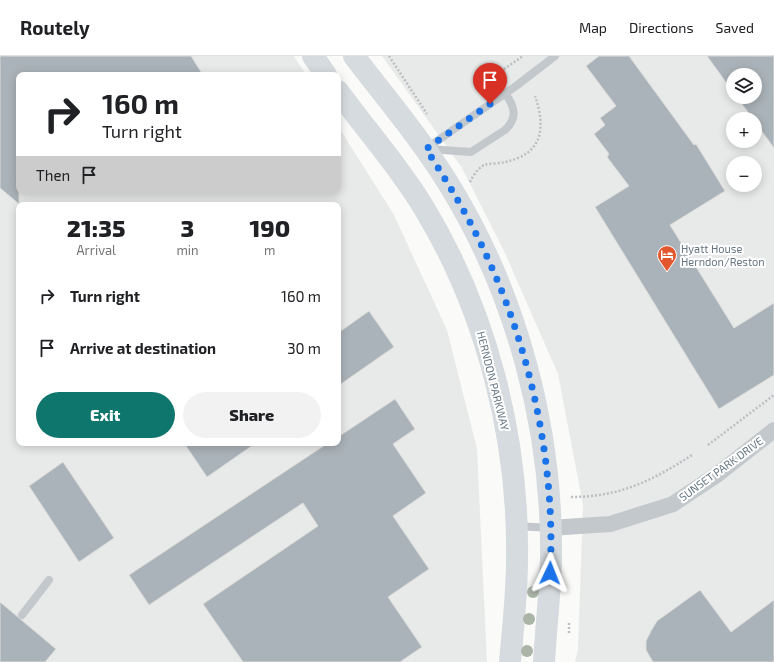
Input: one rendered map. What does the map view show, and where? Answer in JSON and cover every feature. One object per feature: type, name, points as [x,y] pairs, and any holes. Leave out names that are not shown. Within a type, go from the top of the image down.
[{"type":"main road","points":[[313,56],[324,72]]},
{"type":"main road","points":[[354,56],[426,149],[452,190],[479,240],[500,287],[515,328],[532,389],[546,472],[551,560],[544,662]]},
{"type":"main road","name":"HERNDON PARKWAY","points":[[341,95],[411,187],[434,225],[461,280],[481,333],[498,394],[510,459],[516,526],[516,594],[510,662]]},
{"type":"street","name":"SUNSET PARK DRIVE","points":[[550,528],[610,524],[673,504],[718,474],[774,430]]},
{"type":"lane","points":[[426,149],[505,94],[555,56]]},
{"type":"lane","points":[[426,149],[471,152],[505,130],[510,125],[514,115],[512,103],[505,94]]},
{"type":"lane","points":[[516,526],[550,528]]},
{"type":"lane","points":[[22,614],[49,580]]},
{"type":"path","points":[[389,56],[422,106]]},
{"type":"path","points":[[494,76],[523,56]]},
{"type":"path","points":[[469,184],[474,174],[484,166],[519,158],[533,147],[542,125],[535,96]]},
{"type":"path","points":[[708,445],[774,395]]},
{"type":"path","points":[[571,497],[605,495],[634,487],[665,473],[692,455]]},
{"type":"shaded area","points":[[0,56],[294,56],[304,72],[16,72],[16,194],[341,194],[341,131],[394,215],[447,330],[477,449],[487,662],[0,662]]},
{"type":"shaded area","points":[[382,56],[774,56],[774,662],[575,662],[578,649],[583,505],[558,374],[504,251],[462,168]]},
{"type":"building","points":[[0,56],[191,56],[201,72],[16,72],[16,194],[19,194],[19,202],[17,202],[0,188]]},
{"type":"building","name":"Hyatt House Herndon/Reston","points":[[599,56],[629,56],[694,145],[696,144],[725,191],[670,225],[734,328],[774,303],[774,375],[719,409],[595,207],[629,186],[607,157],[609,154],[594,134],[605,125],[600,118],[616,106],[586,66]]},
{"type":"building","points":[[707,56],[774,56],[774,148],[762,132],[762,112],[748,112],[742,104],[762,104],[762,68],[726,68],[726,82]]},
{"type":"building","points":[[369,311],[394,347],[341,384],[341,331]]},
{"type":"building","points":[[395,399],[415,429],[393,444],[426,493],[393,516],[429,569],[388,597],[422,647],[400,662],[243,662],[203,604],[318,526],[303,503],[149,605],[129,575],[323,446],[341,446],[341,435]]},
{"type":"building","points":[[186,446],[252,446],[207,477]]},
{"type":"building","points":[[63,462],[114,538],[79,562],[29,486]]},
{"type":"building","points":[[700,590],[731,632],[774,600],[774,662],[653,662],[646,650],[646,641],[657,621]]},
{"type":"building","points":[[0,602],[56,649],[45,662],[0,662]]},
{"type":"place","name":"Hyatt House Herndon/Reston","points":[[667,272]]},
{"type":"route","points":[[490,104],[454,131],[426,149],[449,184],[479,240],[505,299],[515,328],[533,397],[546,466],[549,499],[550,573]]}]
